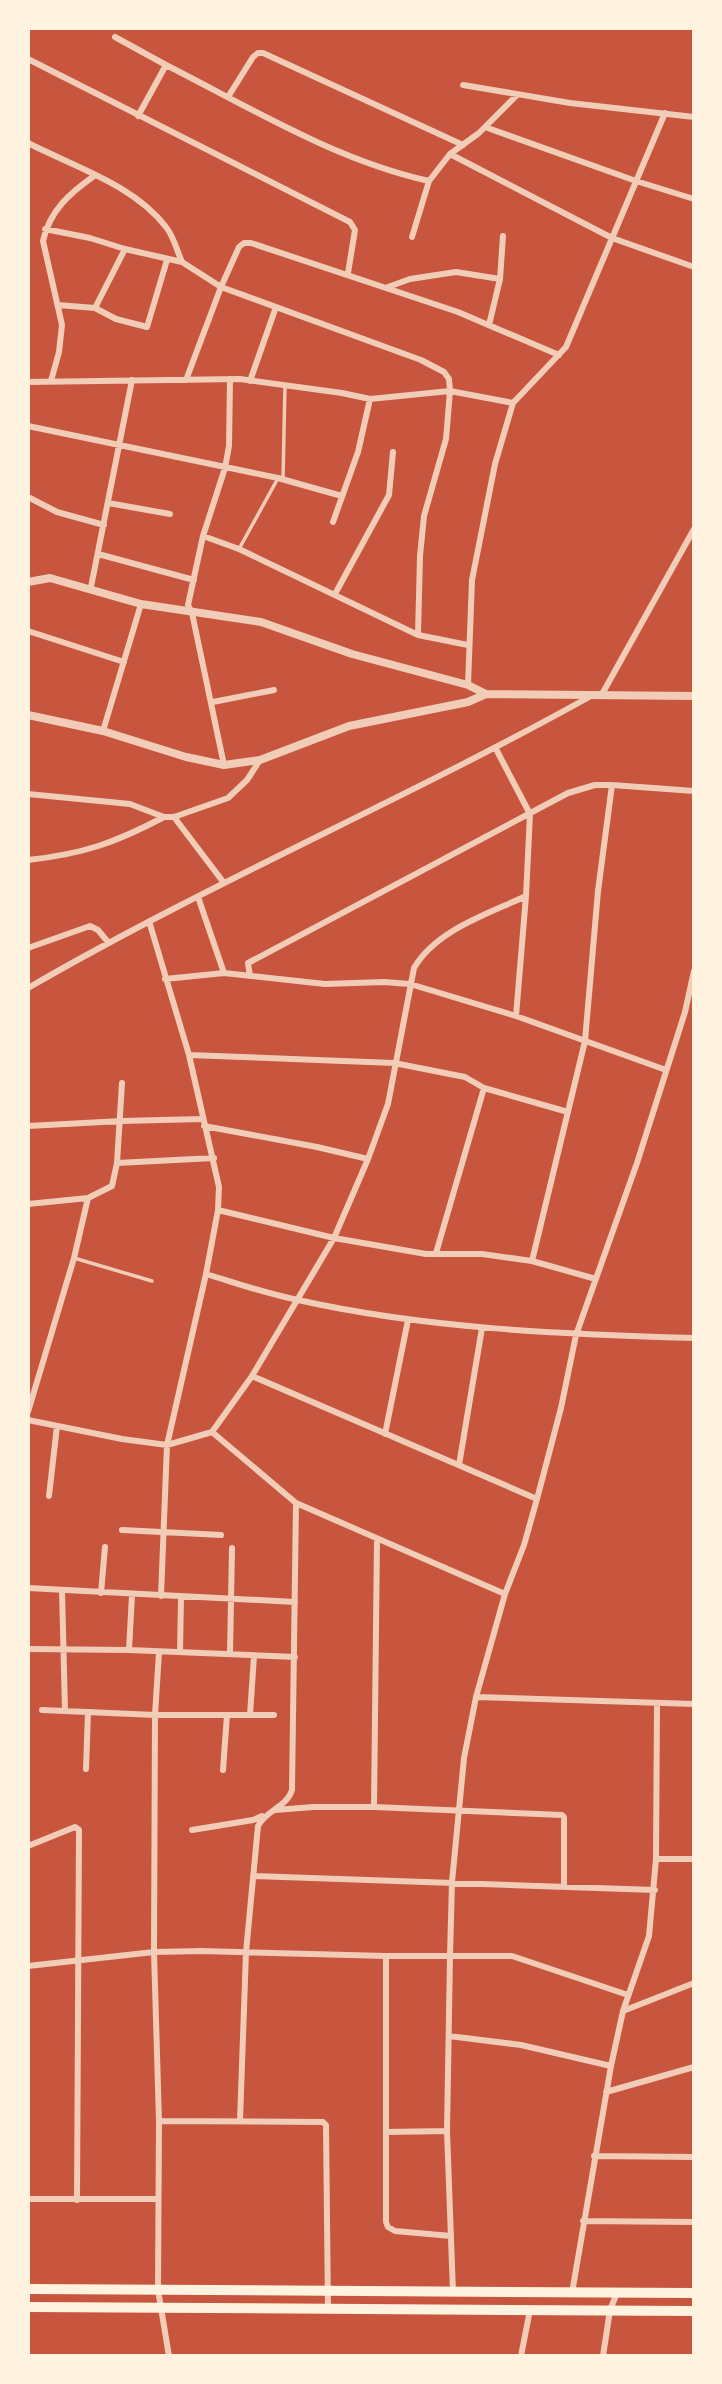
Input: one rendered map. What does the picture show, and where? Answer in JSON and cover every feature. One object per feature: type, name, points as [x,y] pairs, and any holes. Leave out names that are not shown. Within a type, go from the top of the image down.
[{"type":"main road","points":[[28,2289],[694,2293]]},
{"type":"main road","points":[[28,2307],[694,2311]]},
{"type":"street","points":[[115,37],[328,148],[399,174],[429,181]]},
{"type":"street","points":[[228,97],[253,57],[263,53],[463,145]]},
{"type":"street","points":[[28,59],[350,222],[355,230],[348,274]]},
{"type":"street","points":[[138,116],[166,65]]},
{"type":"street","points":[[463,85],[517,95],[694,117]]},
{"type":"street","points":[[412,237],[429,181],[450,154],[485,127],[517,95]]},
{"type":"street","points":[[468,685],[472,580],[495,464],[513,403],[566,347],[665,113]]},
{"type":"street","points":[[485,127],[694,199]]},
{"type":"street","points":[[29,146],[127,192],[150,209],[168,230],[182,262]]},
{"type":"street","points":[[450,154],[612,238],[694,267]]},
{"type":"street","points":[[51,381],[59,352],[62,325],[43,241],[46,229],[60,204],[94,176]]},
{"type":"street","points":[[46,229],[182,262],[221,287],[444,372],[449,379],[450,391],[446,439],[424,516],[418,635]]},
{"type":"street","points":[[489,325],[500,279],[503,236]]},
{"type":"street","points":[[186,380],[221,287],[239,247],[244,243],[388,287],[559,355]]},
{"type":"street","points":[[94,309],[125,249]]},
{"type":"street","points":[[58,305],[94,309],[116,319],[147,327],[167,260]]},
{"type":"street","points":[[388,287],[410,279],[456,272],[500,279]]},
{"type":"street","points":[[250,381],[276,307]]},
{"type":"street","points":[[28,382],[230,379],[370,399],[450,391],[513,403]]},
{"type":"street","points":[[224,765],[213,702],[190,609],[203,536],[225,468],[229,446],[230,379]]},
{"type":"street","points":[[90,587],[132,380]]},
{"type":"street","points":[[332,522],[358,452],[370,399]]},
{"type":"street","points":[[28,426],[281,478],[342,496]]},
{"type":"street","points":[[335,594],[389,495],[393,452]]},
{"type":"street","points":[[28,497],[57,512],[104,525]]},
{"type":"street","points":[[108,503],[170,514]]},
{"type":"street","points":[[601,696],[694,529]]},
{"type":"street","points":[[203,536],[239,549],[418,635],[468,645]]},
{"type":"street","points":[[98,554],[194,580]]},
{"type":"street","points":[[28,582],[50,578],[90,587],[141,604],[190,609],[261,622],[352,654],[468,685],[486,694]]},
{"type":"street","points":[[103,731],[141,604]]},
{"type":"street","points":[[28,631],[124,662]]},
{"type":"street","points":[[213,702],[274,690]]},
{"type":"street","points":[[28,715],[103,731],[186,757],[224,765],[260,760],[349,726],[468,702],[486,694],[694,696]]},
{"type":"street","points":[[28,988],[149,920],[496,749],[591,696]]},
{"type":"street","points":[[496,749],[530,814],[516,1016]]},
{"type":"street","points":[[28,794],[130,804],[164,817],[174,817],[228,798],[247,780],[260,760]]},
{"type":"street","points":[[250,976],[248,963],[568,793],[595,785],[694,790]]},
{"type":"street","points":[[532,1261],[585,1041],[598,891],[612,785]]},
{"type":"street","points":[[28,860],[68,856],[100,847],[164,817]]},
{"type":"street","points":[[174,817],[224,883]]},
{"type":"street","points":[[28,1420],[167,1445],[212,1432],[252,1376],[334,1238],[388,1104],[410,984],[421,955],[432,945],[475,920],[526,896]]},
{"type":"street","points":[[198,897],[224,973]]},
{"type":"street","points":[[149,920],[189,1055],[219,1187],[218,1210],[206,1274],[167,1445],[160,1596]]},
{"type":"street","points":[[28,948],[90,926],[98,930],[108,942]]},
{"type":"street","points":[[453,2292],[447,2131],[450,1956],[452,1882],[464,1758],[476,1697],[505,1594],[524,1545],[537,1499],[561,1408],[576,1335],[637,1163],[685,1012],[694,971]]},
{"type":"street","points":[[165,979],[224,973],[325,984],[410,984],[516,1016],[666,1070]]},
{"type":"street","points":[[685,1012],[694,1012]]},
{"type":"street","points":[[189,1055],[394,1063],[464,1077],[484,1088],[568,1112]]},
{"type":"street","points":[[28,1204],[88,1198],[112,1186],[117,1163],[122,1083]]},
{"type":"street","points":[[436,1253],[484,1088]]},
{"type":"street","points":[[28,1126],[121,1121],[203,1122],[368,1159]]},
{"type":"street","points":[[117,1163],[214,1158]]},
{"type":"street","points":[[28,1412],[74,1258],[88,1198]]},
{"type":"street","points":[[218,1210],[334,1238],[426,1254],[482,1254],[532,1261],[596,1279]]},
{"type":"street","points":[[206,1274],[297,1300],[408,1320],[576,1335],[694,1338]]},
{"type":"street","points":[[385,1434],[408,1320]]},
{"type":"street","points":[[459,1465],[482,1328]]},
{"type":"street","points":[[252,1376],[537,1499]]},
{"type":"street","points":[[49,1496],[57,1426]]},
{"type":"street","points":[[212,1432],[296,1503],[505,1594]]},
{"type":"street","points":[[192,1830],[253,1820],[288,1801],[291,1794],[296,1503]]},
{"type":"street","points":[[122,1530],[221,1535]]},
{"type":"street","points":[[374,1807],[377,1539]]},
{"type":"street","points":[[101,1593],[105,1547]]},
{"type":"street","points":[[230,1653],[232,1548]]},
{"type":"street","points":[[28,1588],[295,1602]]},
{"type":"street","points":[[62,1591],[65,1711]]},
{"type":"street","points":[[130,1650],[132,1595]]},
{"type":"street","points":[[180,1652],[181,1598]]},
{"type":"street","points":[[28,1649],[295,1657]]},
{"type":"street","points":[[159,1652],[155,1714],[154,1952],[159,2121],[158,2290],[169,2356]]},
{"type":"street","points":[[250,1715],[254,1656]]},
{"type":"street","points":[[476,1697],[694,1704]]},
{"type":"street","points":[[572,2293],[594,2156],[623,2011],[649,1936],[655,1890],[657,1704]]},
{"type":"street","points":[[42,1710],[274,1716]]},
{"type":"street","points":[[86,1769],[88,1712]]},
{"type":"street","points":[[223,1770],[227,1715]]},
{"type":"street","points":[[240,2121],[246,1952],[253,1876],[259,1824],[272,1811],[313,1807],[374,1807],[563,1816],[564,1885]]},
{"type":"street","points":[[28,1846],[78,1828],[77,2200]]},
{"type":"street","points":[[656,1859],[694,1859]]},
{"type":"street","points":[[253,1876],[655,1890]]},
{"type":"street","points":[[28,1966],[154,1952],[512,1956],[628,1995]]},
{"type":"street","points":[[386,1956],[386,2222],[388,2227],[395,2231],[452,2236]]},
{"type":"street","points":[[623,2011],[694,1983]]},
{"type":"street","points":[[449,2036],[521,2045],[611,2067]]},
{"type":"street","points":[[606,2092],[694,2067]]},
{"type":"street","points":[[159,2121],[323,2122],[326,2125],[328,2310]]},
{"type":"street","points":[[386,2132],[447,2131]]},
{"type":"street","points":[[594,2156],[694,2157]]},
{"type":"street","points":[[28,2199],[158,2199]]},
{"type":"street","points":[[583,2221],[694,2222]]},
{"type":"street","points":[[603,2356],[610,2310],[617,2293]]},
{"type":"street","points":[[521,2356],[530,2310]]},
{"type":"lane","points":[[239,549],[281,478],[285,385]]},
{"type":"lane","points":[[74,1258],[152,1281]]}]
